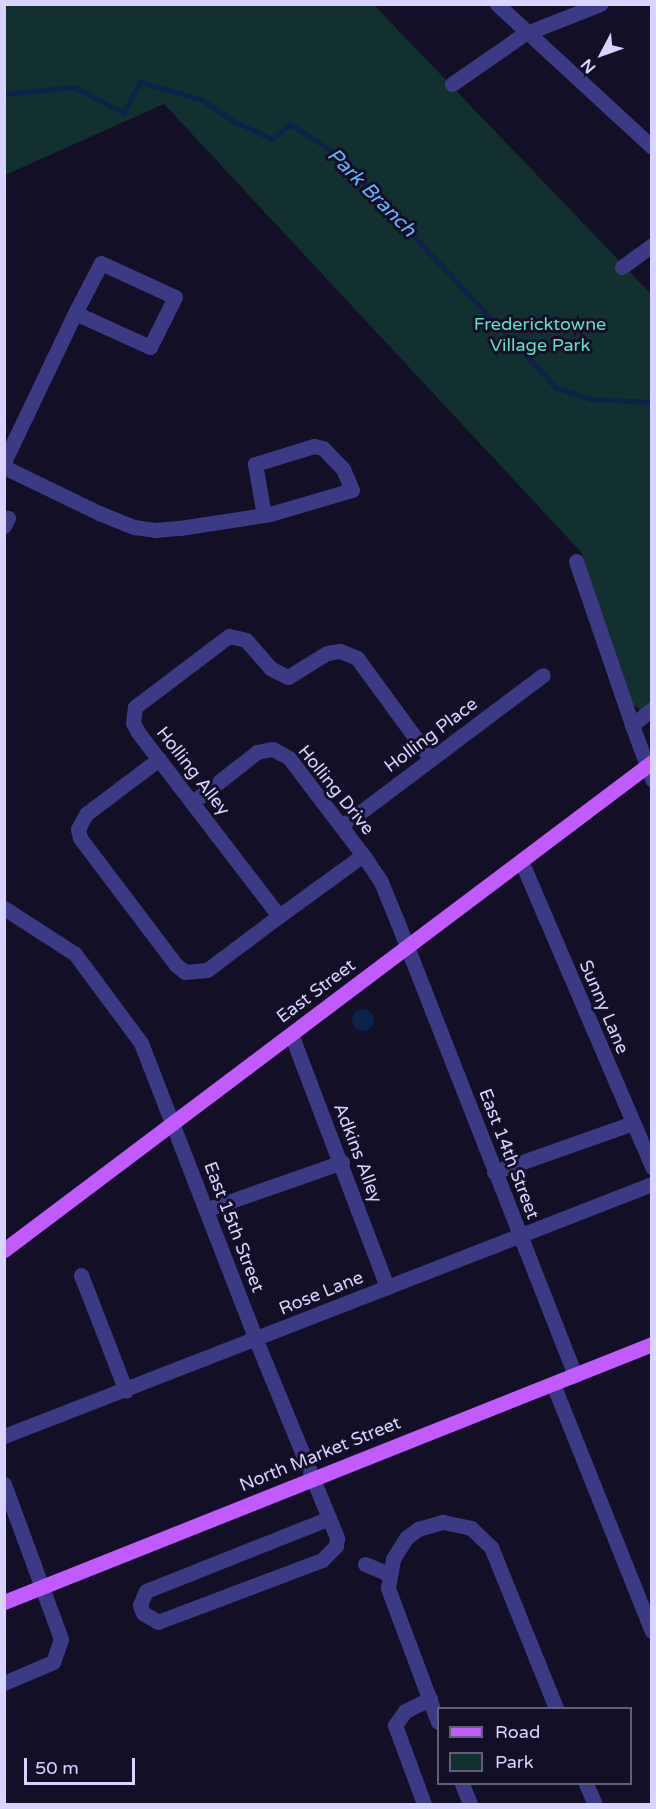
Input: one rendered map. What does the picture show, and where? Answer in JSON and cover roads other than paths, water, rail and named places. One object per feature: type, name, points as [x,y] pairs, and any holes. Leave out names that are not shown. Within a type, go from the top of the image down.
[{"type":"main road","name":"East Street","points":[[4,1250],[408,946],[650,768]]},
{"type":"main road","name":"North Market Street","points":[[4,1602],[651,1344]]},
{"type":"street","points":[[497,4],[524,34],[651,147]]},
{"type":"street","points":[[452,84],[524,34],[600,4]]},
{"type":"street","points":[[622,267],[651,245]]},
{"type":"street","points":[[4,462],[75,313],[100,263],[175,297],[150,347],[75,313]]},
{"type":"street","points":[[4,467],[134,527],[180,528],[264,515],[270,514],[352,490],[343,469],[323,448],[314,446],[255,464],[264,515]]},
{"type":"street","points":[[4,517],[8,518],[4,526]]},
{"type":"street","points":[[576,561],[632,724],[650,768]]},
{"type":"street","name":"Holling Alley","points":[[279,916],[133,723],[135,707],[222,639],[238,636],[255,647],[270,668],[288,677],[327,652],[340,651],[357,658],[431,759]]},
{"type":"street","name":"Holling Place","points":[[342,826],[543,675]]},
{"type":"street","points":[[632,724],[651,709]]},
{"type":"street","name":"Holling Drive","points":[[193,802],[257,752],[273,749],[289,758],[342,826],[381,882],[408,946]]},
{"type":"street","points":[[159,759],[86,814],[78,829],[80,838],[176,965],[185,972],[207,970],[363,855]]},
{"type":"street","name":"Sunny Lane","points":[[522,863],[651,1167]]},
{"type":"street","name":"East 15th Street","points":[[4,908],[75,954],[141,1043],[208,1209],[255,1340],[329,1518],[341,1550],[322,1560],[158,1622],[143,1613],[140,1605],[146,1592],[329,1518]]},
{"type":"street","name":"East 14th Street","points":[[408,946],[494,1172],[575,1375]]},
{"type":"street","name":"Adkins Alley","points":[[291,1034],[342,1162],[387,1287]]},
{"type":"street","points":[[494,1172],[633,1123]]},
{"type":"street","points":[[208,1209],[342,1162]]},
{"type":"street","name":"Rose Lane","points":[[4,1436],[126,1391],[651,1184]]},
{"type":"street","points":[[81,1275],[126,1391]]},
{"type":"street","points":[[553,1384],[648,1614],[651,1631]]},
{"type":"street","points":[[4,1484],[61,1639],[59,1651],[53,1662],[4,1683]]},
{"type":"street","points":[[437,1719],[390,1597],[389,1574],[407,1537],[430,1524],[458,1523],[483,1537],[491,1547],[556,1707]]},
{"type":"street","points":[[365,1564],[389,1574]]},
{"type":"street","points":[[424,1804],[395,1725],[405,1711],[430,1700]]},
{"type":"street","points":[[462,1785],[470,1804]]},
{"type":"street","points":[[586,1785],[595,1804]]},
{"type":"water","points":[[363,1009],[371,1012],[374,1020],[371,1028],[363,1031],[355,1028],[352,1020],[355,1012]]},
{"type":"waterway","name":"Park Branch","points":[[4,94],[75,87],[124,113],[140,82],[201,99],[234,121],[272,139],[290,124],[337,154],[557,388],[591,399],[652,402]]},
{"type":"park label","name":"Fredericktowne Village Park","points":[[540,335]]}]
